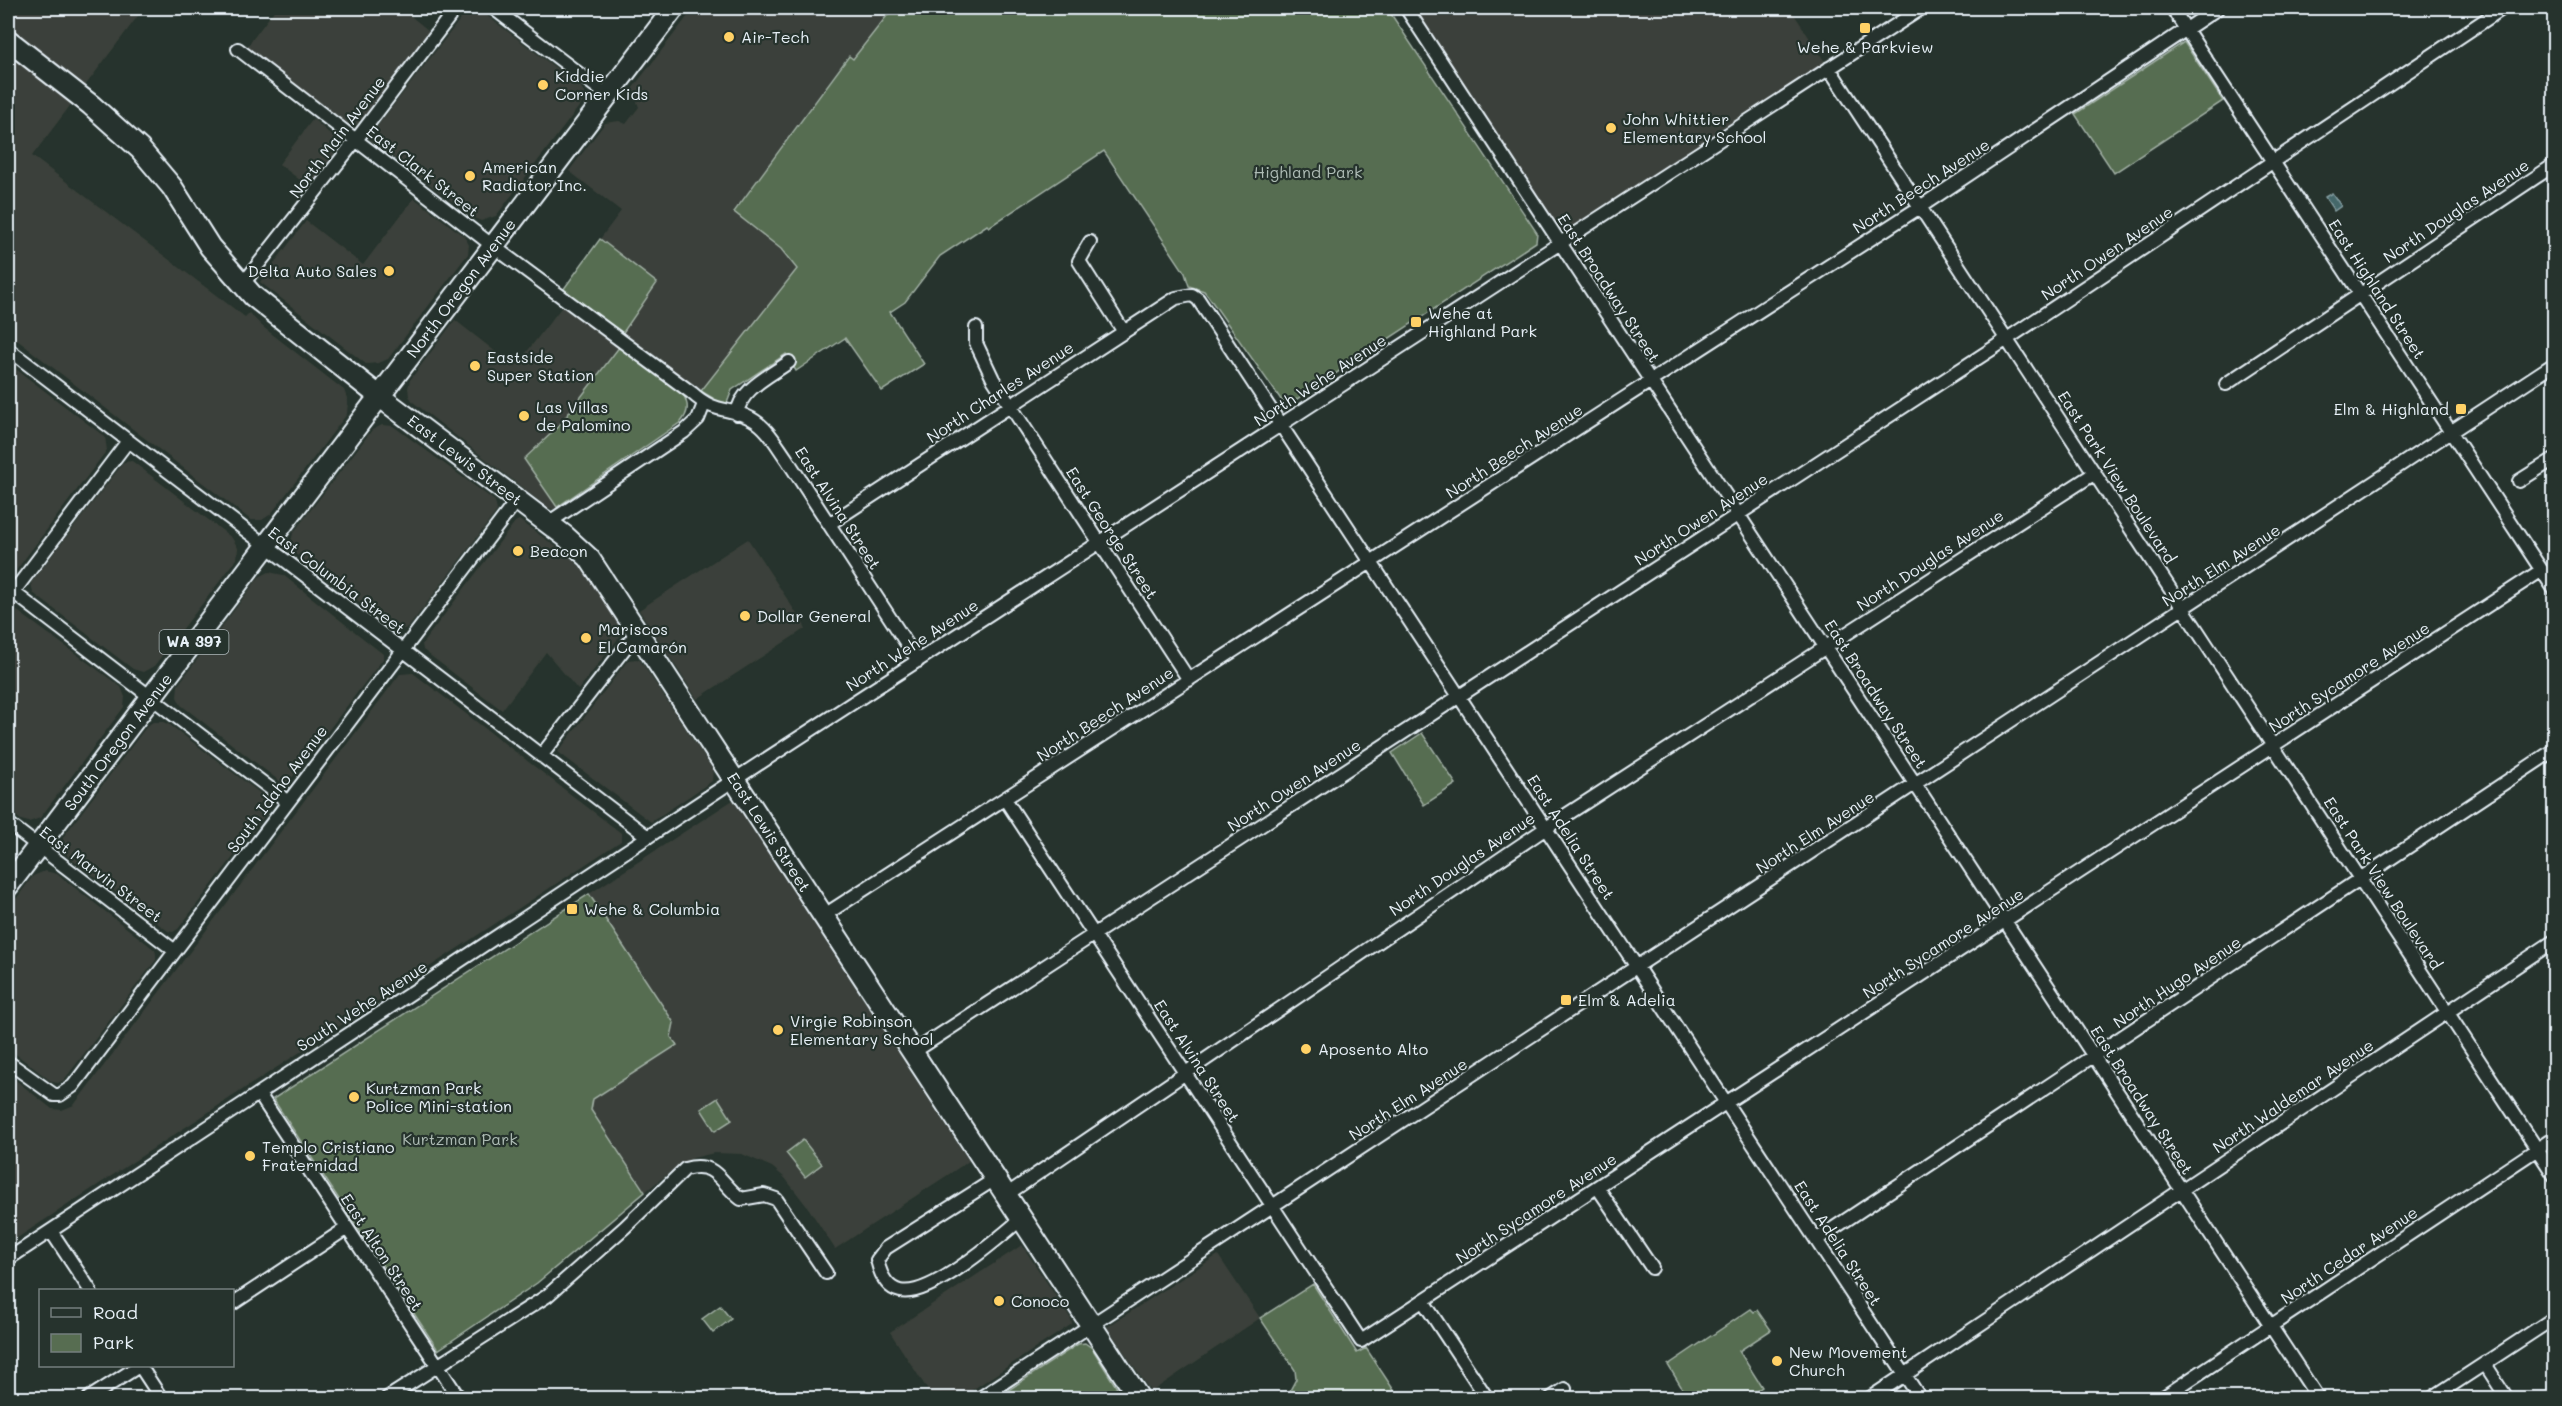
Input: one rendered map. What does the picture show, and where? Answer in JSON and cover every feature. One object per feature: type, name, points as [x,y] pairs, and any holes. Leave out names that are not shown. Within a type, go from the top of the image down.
[{"type":"main road","name":"North Oregon Avenue","points":[[379,396],[674,8]]},
{"type":"main road","name":"East Lewis Street","points":[[8,40],[120,129],[172,187],[210,247],[242,285],[268,309],[548,523],[589,558],[1139,1398]]},
{"type":"main road","name":"South Oregon Avenue","points":[[8,886],[379,396]]},
{"type":"street","name":"North Main Avenue","points":[[242,285],[456,8]]},
{"type":"street","points":[[493,8],[608,95]]},
{"type":"street","name":"East Broadway Street","points":[[1406,8],[2318,1398]]},
{"type":"street","name":"North Wehe Avenue","points":[[734,780],[1922,8]]},
{"type":"street","name":"East Highland Street","points":[[2172,8],[2554,589]]},
{"type":"street","name":"North Beech Avenue","points":[[823,916],[1920,207],[2218,8]]},
{"type":"street","name":"North Owen Avenue","points":[[912,1053],[2007,340],[2503,8]]},
{"type":"street","name":"East Clark Street","points":[[238,49],[493,246],[704,404]]},
{"type":"street","name":"East Park View Boulevard","points":[[1829,68],[2554,1175]]},
{"type":"street","name":"North Douglas Avenue","points":[[2226,384],[2554,165]]},
{"type":"street","points":[[1090,242],[1079,261],[1124,332]]},
{"type":"street","name":"North Charles Avenue","points":[[829,524],[1008,405],[1176,298],[1192,295]]},
{"type":"street","name":"East Adelia Street","points":[[1192,295],[1204,305],[1920,1398]]},
{"type":"street","name":"East George Street","points":[[976,328],[976,343],[982,360],[1008,405],[1189,680]]},
{"type":"street","name":"East Columbia Street","points":[[8,349],[648,837]]},
{"type":"street","points":[[737,414],[738,405],[747,392],[789,362]]},
{"type":"street","name":"North Elm Avenue","points":[[980,1398],[1916,786],[2554,364]]},
{"type":"street","points":[[548,523],[684,432],[698,419],[704,404]]},
{"type":"street","name":"East Alvina Street","points":[[704,404],[753,420],[770,435],[918,661]]},
{"type":"street","points":[[128,441],[10,595],[152,698],[288,802]]},
{"type":"street","points":[[2518,482],[2554,460]]},
{"type":"street","name":"North Douglas Avenue","points":[[1021,1219],[972,1260],[918,1289],[902,1292],[884,1280],[877,1260],[886,1248],[1000,1187],[1185,1073],[1546,828],[2094,473]]},
{"type":"street","name":"South Idaho Avenue","points":[[8,1062],[47,1092],[60,1095],[73,1086],[517,500]]},
{"type":"street","name":"North Sycamore Avenue","points":[[1361,1341],[2542,570]]},
{"type":"street","points":[[541,756],[638,631]]},
{"type":"street","name":"North Hugo Avenue","points":[[1816,1240],[2554,750]]},
{"type":"street","name":"South Wehe Avenue","points":[[8,1259],[734,780]]},
{"type":"street","name":"East Alvina Street","points":[[1005,799],[1361,1341]]},
{"type":"street","name":"East Marvin Street","points":[[8,823],[175,951]]},
{"type":"street","name":"North Waldemar Avenue","points":[[1870,1398],[2554,941]]},
{"type":"street","name":"East Alton Street","points":[[259,1094],[459,1398]]},
{"type":"street","name":"North Cedar Avenue","points":[[2162,1398],[2554,1138]]},
{"type":"street","points":[[387,1398],[547,1296],[625,1227],[678,1174],[696,1166],[705,1167],[716,1173],[741,1199],[764,1195],[776,1199],[826,1273]]},
{"type":"street","points":[[1598,1188],[1652,1268]]},
{"type":"street","points":[[234,1303],[347,1228]]},
{"type":"street","points":[[51,1230],[89,1289]]},
{"type":"street","points":[[1423,1301],[1487,1398]]},
{"type":"street","points":[[2433,1398],[2554,1317]]},
{"type":"street","points":[[2485,1364],[2507,1398]]},
{"type":"street","points":[[89,1398],[136,1367]]},
{"type":"street","points":[[140,1367],[161,1398]]},
{"type":"street","points":[[1551,1398],[1565,1389]]},
{"type":"shaded area","points":[[8,8],[144,8],[32,156],[245,317],[249,313],[263,327],[344,390],[348,401],[347,414],[271,514],[262,520],[251,520],[8,333]]},
{"type":"shaded area","points":[[276,8],[401,8],[429,31],[356,126],[346,125],[246,48]]},
{"type":"shaded area","points":[[469,8],[477,8],[581,87],[584,92],[584,100],[496,216],[481,221],[370,140],[372,133]]},
{"type":"shaded area","points":[[694,8],[893,8],[853,60],[848,56],[734,211],[781,249],[797,269],[701,391],[622,334],[657,283],[600,239],[621,211],[569,171],[605,123],[619,121],[626,124],[639,107],[632,89]]},
{"type":"shaded area","name":"John Whittier Elementary School","points":[[1406,8],[1790,8],[1829,68],[1560,243]]},
{"type":"shaded area","points":[[313,119],[337,140],[337,150],[309,187],[279,164]]},
{"type":"shaded area","points":[[414,198],[465,237],[469,245],[468,254],[388,359],[379,363],[366,364],[260,282],[306,221],[363,265]]},
{"type":"shaded area","points":[[564,304],[620,346],[558,427],[524,459],[557,507],[553,509],[548,508],[413,402],[408,388],[410,380],[455,320],[515,367]]},
{"type":"shaded area","points":[[8,363],[105,437],[107,450],[8,581]]},
{"type":"shaded area","points":[[382,425],[393,426],[495,501],[497,511],[408,628],[397,630],[294,553],[291,542],[293,533],[372,430]]},
{"type":"shaded area","points":[[132,461],[232,538],[238,548],[237,559],[154,666],[143,672],[133,669],[33,593],[31,583],[124,462]]},
{"type":"shaded area","points":[[519,520],[569,556],[582,569],[622,629],[621,635],[578,690],[546,652],[502,710],[423,650],[422,644],[515,522]]},
{"type":"shaded area","points":[[748,539],[806,628],[697,699],[639,610]]},
{"type":"shaded area","points":[[269,572],[283,575],[383,654],[383,659],[288,783],[282,783],[181,705],[177,697],[178,685],[259,577]]},
{"type":"shaded area","points":[[16,610],[121,687],[125,697],[124,707],[40,818],[29,822],[21,820],[8,810],[8,615]]},
{"type":"shaded area","points":[[628,660],[640,660],[713,770],[712,781],[651,822],[558,752]]},
{"type":"shaded area","points":[[413,673],[621,833],[621,841],[8,1244],[8,1074],[52,1109],[62,1110],[74,1105],[400,674]]},
{"type":"shaded area","points":[[153,722],[170,725],[268,799],[270,803],[270,809],[178,929],[173,932],[168,931],[68,857],[63,847],[63,837],[147,726]]},
{"type":"shaded area","name":"Virgie Robinson Elementary School","points":[[733,800],[969,1161],[835,1249],[785,1178],[772,1167],[742,1154],[714,1153],[693,1158],[680,1164],[645,1192],[591,1110],[593,1099],[676,1045],[671,1037],[674,1023],[589,894]]},
{"type":"shaded area","points":[[45,871],[57,874],[155,950],[156,954],[156,960],[64,1080],[58,1083],[52,1082],[8,1048],[8,910],[33,876]]},
{"type":"shaded area","points":[[1022,1245],[1071,1319],[1072,1324],[960,1398],[933,1398],[890,1332]]},
{"type":"shaded area","points":[[1218,1255],[1260,1318],[1151,1392],[1107,1327]]},
{"type":"green space","name":"Highland Park","points":[[893,8],[1387,8],[1537,233],[1536,242],[1291,403],[1282,401],[1204,291],[1189,286],[1185,273],[1104,151],[989,227],[987,225],[940,256],[905,302],[890,312],[924,364],[882,391],[845,338],[796,371],[786,354],[732,390],[727,403],[716,400],[701,391],[797,269],[781,249],[734,212],[849,56],[853,59]]},
{"type":"green space","points":[[2184,42],[2223,101],[2114,173],[2075,114]]},
{"type":"green space","points":[[600,239],[657,283],[622,334],[563,290]]},
{"type":"green space","points":[[620,346],[683,394],[687,405],[686,415],[681,422],[557,507],[524,459],[558,427]]},
{"type":"green space","points":[[1422,733],[1456,784],[1424,805],[1392,753]]},
{"type":"green space","name":"Kurtzman Park","points":[[589,894],[674,1023],[671,1037],[677,1045],[593,1099],[591,1110],[645,1192],[537,1283],[438,1350],[273,1099]]},
{"type":"green space","points":[[718,1098],[732,1120],[715,1131],[701,1109]]},
{"type":"green space","points":[[803,1140],[822,1164],[805,1177],[786,1153]]},
{"type":"green space","points":[[1313,1284],[1357,1353],[1366,1348],[1399,1398],[1286,1398],[1296,1379],[1295,1370],[1260,1318]]},
{"type":"green space","points":[[720,1306],[731,1319],[713,1333],[702,1319]]},
{"type":"green space","points":[[1751,1309],[1754,1312],[1757,1310],[1771,1330],[1739,1351],[1762,1387],[1752,1394],[1754,1398],[1688,1398],[1668,1365]]},
{"type":"green space","points":[[1085,1343],[1092,1348],[1117,1388],[1101,1398],[1012,1398],[1007,1391],[1078,1344]]},
{"type":"water","points":[[2332,193],[2341,206],[2334,211],[2325,197]]},
{"type":"railway","points":[[8,14],[12,8]]},
{"type":"place","name":"Wehe & Parkview","points":[[1865,28]]},
{"type":"place","name":"Air-Tech","points":[[729,37]]},
{"type":"place","name":"Kiddie Corner Kids","points":[[543,85]]},
{"type":"place","name":"John Whittier Elementary School","points":[[1611,128]]},
{"type":"place","name":"American Radiator Inc.","points":[[470,176]]},
{"type":"place","name":"Delta Auto Sales","points":[[389,271]]},
{"type":"place","name":"Wehe at Highland Park","points":[[1416,322]]},
{"type":"place","name":"Eastside Super Station","points":[[475,366]]},
{"type":"place","name":"Elm & Highland","points":[[2461,409]]},
{"type":"place","name":"Las Villas de Palomino","points":[[524,416]]},
{"type":"place","name":"Beacon","points":[[518,551]]},
{"type":"place","name":"Dollar General","points":[[745,616]]},
{"type":"place","name":"Mariscos El Camarón","points":[[586,638]]},
{"type":"place","name":"Wehe & Columbia","points":[[572,909]]},
{"type":"place","name":"Elm & Adelia","points":[[1566,1000]]},
{"type":"place","name":"Virgie Robinson Elementary School","points":[[778,1030]]},
{"type":"place","name":"Aposento Alto","points":[[1306,1049]]},
{"type":"place","name":"Kurtzman Park Police Mini-station","points":[[354,1097]]},
{"type":"place","name":"Templo Cristiano Fraternidad","points":[[250,1156]]},
{"type":"place","name":"Conoco","points":[[999,1301]]},
{"type":"place","name":"New Movement Church","points":[[1777,1361]]}]
